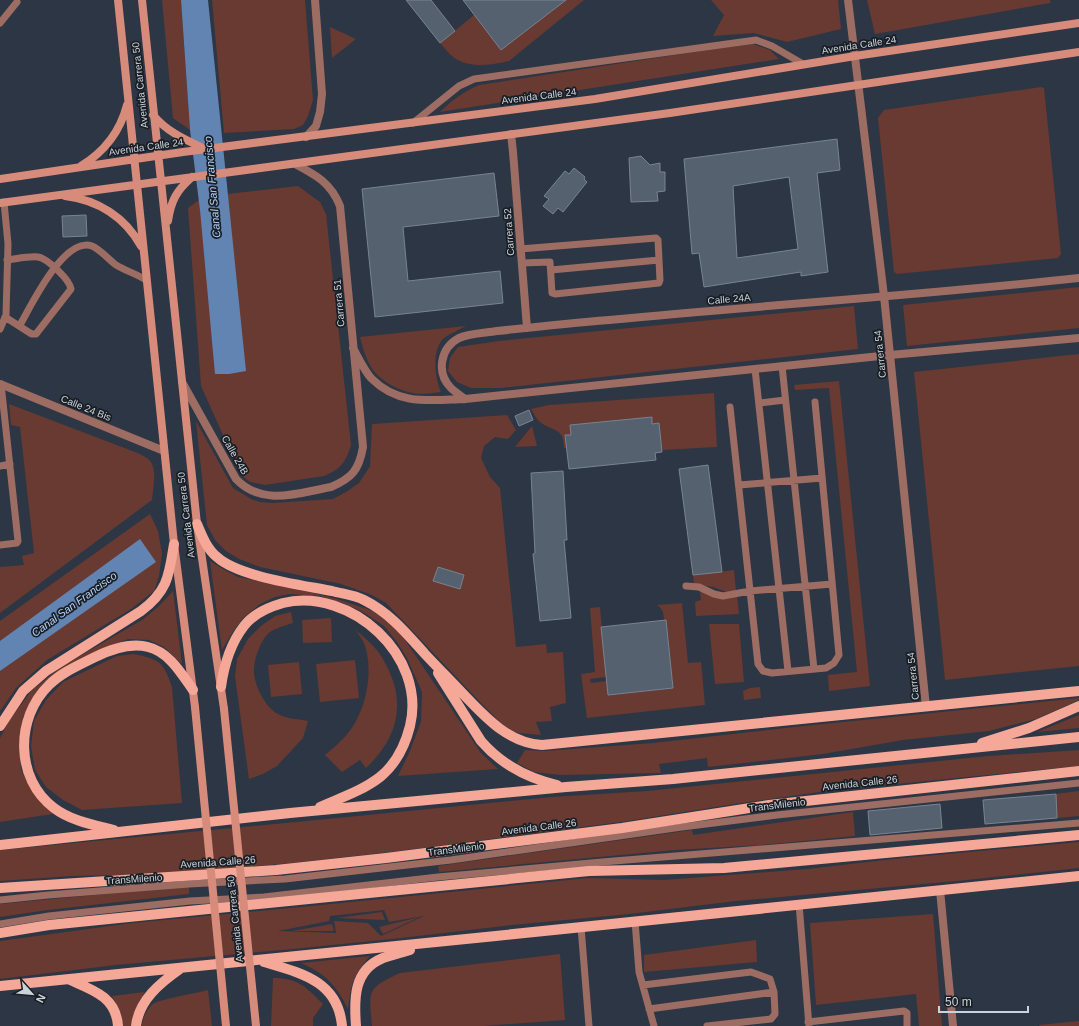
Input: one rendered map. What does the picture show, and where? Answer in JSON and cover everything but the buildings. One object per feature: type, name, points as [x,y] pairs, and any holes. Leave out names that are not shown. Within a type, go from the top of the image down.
[{"type":"main road","name":"Avenida Carrera 50","points":[[118,0],[174,544],[195,707],[226,1026]]},
{"type":"main road","name":"Avenida Carrera 50","points":[[142,0],[157,156],[167,230],[197,524],[224,709],[256,1026]]},
{"type":"main road","name":"Avenida Calle 24","points":[[0,180],[205,149],[596,99],[803,64],[1079,22]]},
{"type":"main road","points":[[2,202],[670,113],[1079,52]]},
{"type":"main road","points":[[78,168],[100,152],[109,143],[121,123],[128,100]]},
{"type":"main road","points":[[153,115],[166,128],[180,137],[205,149]]},
{"type":"main road","points":[[167,230],[172,202],[180,189],[192,177]]},
{"type":"main road","points":[[57,195],[97,204],[111,212],[130,228],[143,249]]},
{"type":"main road","points":[[197,524],[210,550],[217,558],[236,569],[260,576],[355,596],[383,611],[398,624],[485,717],[505,733],[524,743],[533,745],[1079,691]]},
{"type":"main road","points":[[0,726],[24,692],[46,671],[152,603],[162,591],[166,582],[174,544]]},
{"type":"main road","points":[[221,687],[226,659],[241,630],[253,617],[273,606],[294,601],[317,601],[336,606],[364,620],[388,641],[408,676],[412,695],[412,716],[408,737],[400,753],[388,769],[371,784],[310,811]]},
{"type":"main road","points":[[124,832],[95,826],[69,817],[54,808],[42,796],[28,773],[25,761],[24,746],[26,728],[31,711],[38,698],[60,676],[100,655],[123,647],[136,645],[148,647],[161,652],[173,663],[193,690]]},
{"type":"main road","points":[[425,653],[481,741],[489,751],[510,767],[530,777],[566,787]]},
{"type":"main road","points":[[957,750],[1022,730],[1079,706]]},
{"type":"main road","points":[[0,845],[310,811],[566,787],[672,779],[1079,737]]},
{"type":"main road","name":"Avenida Calle 26","points":[[0,888],[292,869],[614,829],[769,805],[1079,771]]},
{"type":"main road","points":[[0,933],[49,925],[589,871],[724,868],[1079,835]]},
{"type":"main road","points":[[0,986],[259,961],[1079,876]]},
{"type":"main road","points":[[356,1026],[354,1003],[357,987],[362,976],[373,963],[382,958],[444,942]]},
{"type":"main road","points":[[259,961],[298,972],[308,976],[320,984],[336,1002],[340,1010],[342,1026]]},
{"type":"main road","points":[[136,1026],[139,1014],[149,996],[164,980],[181,968]]},
{"type":"main road","points":[[68,980],[95,991],[107,1000],[115,1013],[118,1026]]},
{"type":"street","points":[[306,137],[316,126],[320,112],[322,94],[315,0]]},
{"type":"street","name":"Carrera 54","points":[[848,0],[884,296],[926,707]]},
{"type":"street","name":"Carrera 52","points":[[510,134],[513,152],[527,328]]},
{"type":"street","name":"Carrera 51","points":[[295,164],[319,177],[331,189],[340,206],[363,447],[360,462]]},
{"type":"street","name":"Calle 24A","points":[[465,399],[450,388],[443,377],[441,361],[448,348],[458,339],[469,335],[700,311],[1079,278]]},
{"type":"street","points":[[353,348],[371,379],[392,393],[417,401],[465,399],[890,355],[1079,338]]},
{"type":"street","name":"Calle 24B","points":[[182,382],[236,479],[244,487],[254,492],[264,496],[274,496],[331,487],[340,484],[353,474],[360,462]]},
{"type":"street","name":"Calle 24 Bis","points":[[1,384],[164,451]]},
{"type":"street","points":[[940,890],[953,1026]]},
{"type":"lane","points":[[0,23],[17,2]]},
{"type":"lane","points":[[413,123],[459,86],[474,79],[756,40],[772,46],[803,64]]},
{"type":"lane","points":[[0,330],[5,317],[8,244],[2,202]]},
{"type":"lane","points":[[520,250],[550,247],[656,238],[658,240],[660,280],[659,282],[555,294],[552,293],[550,247]]},
{"type":"lane","points":[[20,326],[54,267],[71,250],[84,245],[92,246],[116,264],[146,280]]},
{"type":"lane","points":[[5,317],[32,334],[36,334],[71,289],[70,284],[60,272],[39,257],[7,260]]},
{"type":"lane","points":[[522,263],[550,266],[659,260]]},
{"type":"lane","points":[[782,366],[814,669]]},
{"type":"lane","points":[[756,369],[788,671]]},
{"type":"lane","points":[[0,545],[16,543],[18,541],[1,384]]},
{"type":"lane","points":[[759,403],[785,400]]},
{"type":"lane","points":[[730,407],[758,664],[760,668],[767,673],[831,666],[839,655],[815,402]]},
{"type":"lane","points":[[0,466],[10,464]]},
{"type":"lane","points":[[738,485],[822,478]]},
{"type":"lane","points":[[686,586],[698,587],[718,595],[832,584]]},
{"type":"lane","name":"TransMilenio","points":[[0,900],[142,888],[285,879],[459,858],[761,817],[1079,783]]},
{"type":"lane","points":[[0,924],[49,916],[190,901],[264,897],[438,877],[571,864],[1079,823]]},
{"type":"lane","points":[[799,904],[809,1024],[833,1023],[904,1011],[907,1012],[907,1026]]},
{"type":"lane","points":[[634,921],[639,972],[654,1026]]},
{"type":"lane","points":[[580,927],[589,1026]]},
{"type":"lane","points":[[643,985],[751,972],[770,979],[774,992],[775,1014],[772,1019],[707,1026]]},
{"type":"lane","points":[[649,1009],[774,992]]},
{"type":"shaded area","points":[[162,0],[181,0],[190,130],[173,118]]},
{"type":"shaded area","points":[[212,0],[305,0],[313,100],[308,116],[303,125],[294,129],[224,133]]},
{"type":"shaded area","points":[[566,0],[584,0],[509,61],[488,65],[473,65],[459,61],[453,57],[440,43],[474,15],[501,50]]},
{"type":"shaded area","points":[[711,0],[838,0],[841,29],[787,42],[754,33],[713,36],[724,15]]},
{"type":"shaded area","points":[[867,0],[1050,0],[1050,3],[875,34]]},
{"type":"shaded area","points":[[330,27],[356,39],[332,58]]},
{"type":"shaded area","points":[[753,44],[770,50],[779,59],[440,112],[468,90],[479,85]]},
{"type":"shaded area","points":[[1041,87],[1044,88],[1061,254],[1058,258],[897,274],[894,272],[878,118],[884,110]]},
{"type":"shaded area","points":[[298,186],[320,202],[326,214],[351,445],[345,460],[335,471],[324,476],[265,485],[250,482],[241,475],[201,386],[188,208],[199,200],[227,194]]},
{"type":"shaded area","points":[[1079,287],[1079,328],[907,346],[903,305]]},
{"type":"shaded area","points":[[854,306],[858,349],[501,388],[471,388],[457,382],[448,371],[450,358],[458,347],[499,341]]},
{"type":"shaded area","points":[[466,326],[444,338],[437,350],[435,364],[441,392],[420,394],[408,392],[391,385],[373,370],[368,362],[360,337]]},
{"type":"shaded area","points":[[1079,354],[1079,666],[945,680],[914,372]]},
{"type":"shaded area","points":[[839,381],[870,686],[829,691],[828,675],[857,672],[829,388],[795,390],[794,385]]},
{"type":"shaded area","points":[[714,393],[717,447],[662,450],[659,423],[652,424],[652,417],[570,425],[571,435],[565,435],[567,448],[564,448],[564,441],[560,433],[540,422],[531,409],[549,405]]},
{"type":"shaded area","points":[[9,404],[141,455],[148,459],[153,466],[154,481],[152,500],[0,613],[0,567],[24,565],[22,556],[34,553],[20,427],[11,425]]},
{"type":"shaded area","points":[[507,415],[516,430],[508,439],[495,437],[484,446],[481,458],[490,477],[500,488],[516,647],[546,644],[547,653],[563,652],[566,703],[550,707],[552,721],[536,722],[541,735],[518,733],[505,727],[386,603],[372,595],[341,584],[260,567],[239,559],[226,551],[215,540],[207,525],[196,421],[233,488],[251,499],[260,502],[272,503],[333,499],[359,483],[370,466],[372,424]]},
{"type":"shaded area","points":[[532,426],[537,446],[515,447]]},
{"type":"shaded area","points":[[150,514],[158,531],[162,553],[159,576],[154,591],[131,609],[47,660],[16,688],[0,710],[0,621]]},
{"type":"shaded area","points":[[210,561],[238,577],[286,586],[337,599],[373,611],[389,623],[403,637],[481,753],[498,769],[398,776],[421,722],[422,692],[407,658],[397,642],[384,626],[363,612],[343,603],[320,596],[289,594],[275,597],[260,604],[243,618],[222,650]]},
{"type":"shaded area","points":[[734,570],[736,591],[727,592],[713,587],[694,584],[693,575]]},
{"type":"shaded area","points":[[173,591],[182,664],[164,647],[149,640],[128,639],[93,653],[37,693],[23,717],[19,748],[21,769],[29,786],[53,814],[0,822],[0,738],[9,721],[31,691],[61,667],[142,620],[158,607]]},
{"type":"shaded area","points":[[700,591],[737,595],[739,614],[696,616],[695,602],[701,600]]},
{"type":"shaded area","points":[[682,603],[688,663],[701,662],[705,705],[587,718],[581,674],[595,672],[590,608],[600,607],[606,677],[590,679],[591,683],[607,681],[609,695],[673,688],[666,621],[664,620],[662,610],[657,605]]},
{"type":"shaded area","points":[[291,612],[293,623],[272,631],[266,636],[261,644],[254,664],[254,673],[259,691],[269,707],[285,717],[308,721],[303,738],[277,766],[263,774],[249,779],[235,676],[237,659],[248,639],[261,626],[275,616]]},
{"type":"shaded area","points":[[331,618],[332,642],[303,643],[302,620]]},
{"type":"shaded area","points":[[709,624],[739,624],[744,682],[715,684]]},
{"type":"shaded area","points":[[356,630],[377,650],[387,666],[395,686],[397,712],[390,736],[376,758],[366,768],[360,760],[342,772],[325,755],[350,731],[364,703],[369,672],[367,652],[364,643]]},
{"type":"shaded area","points":[[134,654],[150,658],[159,663],[166,672],[172,687],[182,803],[82,810],[63,800],[46,787],[35,770],[31,746],[34,721],[46,700],[63,682],[117,656]]},
{"type":"shaded area","points":[[355,660],[359,698],[320,702],[316,664]]},
{"type":"shaded area","points":[[299,662],[302,694],[271,697],[268,665]]},
{"type":"shaded area","points":[[760,687],[761,698],[744,700],[743,691],[750,688]]},
{"type":"shaded area","points":[[1079,698],[1079,700],[1036,719],[989,731],[903,740],[823,754],[708,767],[707,758],[659,764],[661,773],[560,775],[534,772],[517,763],[525,750],[544,751],[653,743]]},
{"type":"shaded area","points":[[1079,715],[1079,728],[1037,732]]},
{"type":"shaded area","points":[[1079,750],[1079,766],[826,791],[628,821],[399,851],[292,863],[164,874],[71,876],[0,881],[0,850],[552,797],[647,791],[988,756]]},
{"type":"shaded area","points":[[1079,791],[1079,816],[1057,818],[1055,794]]},
{"type":"shaded area","points":[[853,812],[855,836],[762,845],[675,850],[439,872],[438,866],[692,830],[693,835]]},
{"type":"shaded area","points":[[1079,842],[1079,868],[967,880],[736,901],[401,938],[116,965],[0,979],[0,941],[132,923],[588,878],[664,880],[807,869],[903,858]],"holes":[[[384,910],[389,922],[424,916],[381,936],[368,923],[334,921],[336,933],[278,931],[329,921],[330,916]]]},
{"type":"shaded area","points":[[189,886],[189,894],[0,917],[0,904]]},
{"type":"shaded area","points":[[382,912],[385,920],[337,918]]},
{"type":"shaded area","points":[[933,914],[942,1026],[919,1026],[916,994],[816,1005],[810,923]]},
{"type":"shaded area","points":[[420,917],[383,934],[379,927]]},
{"type":"shaded area","points":[[332,924],[334,931],[292,931]]},
{"type":"shaded area","points":[[756,940],[757,962],[644,972],[644,955]]},
{"type":"shaded area","points":[[560,954],[565,1020],[483,1026],[372,1026],[370,1005],[372,992],[375,987],[400,973]]},
{"type":"shaded area","points":[[370,956],[356,975],[350,993],[348,1009],[339,993],[324,976],[301,963]]},
{"type":"shaded area","points":[[273,978],[282,978],[301,985],[323,1004],[313,1018],[313,1026],[271,1026]]},
{"type":"shaded area","points":[[208,990],[212,1026],[142,1026],[145,1014],[153,1004],[171,998]]},
{"type":"shaded area","points":[[145,992],[136,1008],[131,1026],[122,1026],[121,1014],[112,996]]},
{"type":"shaded area","points":[[1079,1021],[1079,1026],[1039,1026],[1039,1025]]},
{"type":"water","name":"Canal San Francisco","points":[[181,0],[208,0],[246,371],[229,374],[215,374],[200,210],[190,130]]},
{"type":"water","name":"Canal San Francisco","points":[[140,539],[156,562],[0,671],[0,641]]}]
